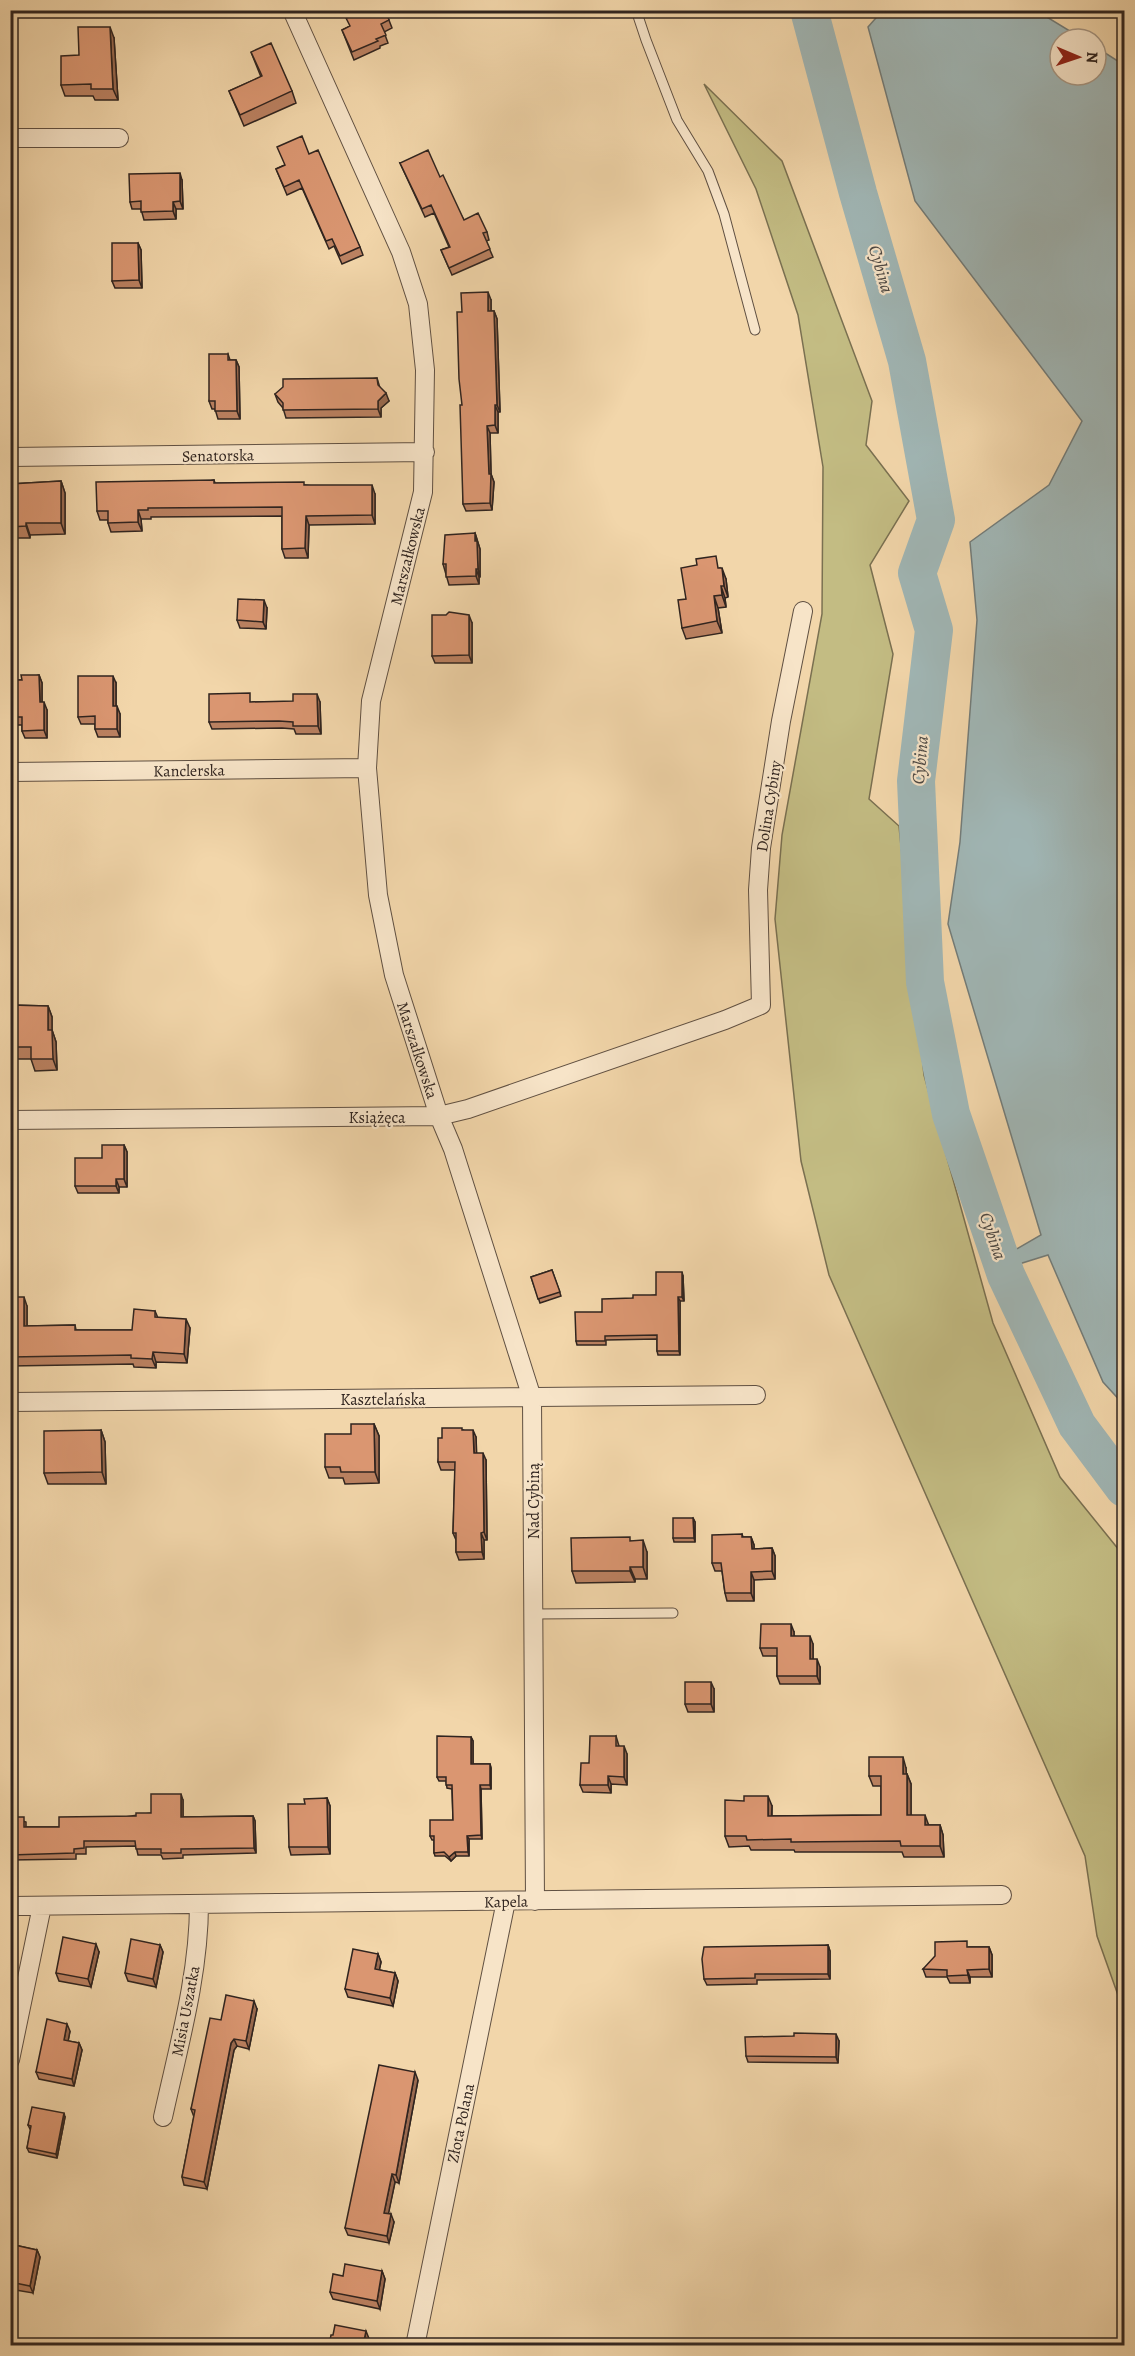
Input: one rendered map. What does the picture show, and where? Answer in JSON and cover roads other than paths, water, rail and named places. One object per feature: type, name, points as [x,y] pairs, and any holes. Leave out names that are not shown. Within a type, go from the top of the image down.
[{"type":"street","name":"Marszałkowska","points":[[292,10],[401,252],[418,304],[425,370],[423,492],[371,701],[367,768],[378,895],[394,975],[439,1116]]},
{"type":"street","points":[[10,138],[119,138]]},
{"type":"street","name":"Senatorska","points":[[10,457],[425,453]]},
{"type":"street","name":"Dolina Cybiny","points":[[761,1005],[758,890],[761,848],[803,610]]},
{"type":"street","name":"Kanclerska","points":[[10,772],[367,768]]},
{"type":"street","name":"Książęca","points":[[10,1120],[439,1116],[468,1109],[714,1024],[761,1005]]},
{"type":"street","name":"Nad Cybiną","points":[[439,1116],[453,1149],[532,1398],[535,1901]]},
{"type":"street","name":"Kasztelańska","points":[[10,1402],[756,1395]]},
{"type":"street","name":"Kapela","points":[[10,1906],[1002,1895]]},
{"type":"street","name":"Złota Polana","points":[[415,2346],[506,1901]]},
{"type":"street","name":"Misia Uszatka","points":[[163,2117],[192,1982],[199,1932],[199,1904]]},
{"type":"street","points":[[10,2060],[42,1906]]},
{"type":"lane","points":[[636,10],[645,40],[677,120],[708,171],[720,203],[755,330]]},
{"type":"lane","points":[[534,1614],[673,1613]]},
{"type":"waterway","name":"Cybina","points":[[809,10],[858,193],[907,361],[936,520],[917,573],[934,630],[916,781],[925,982],[951,1114],[1006,1275],[1077,1425],[1124,1488]]}]
